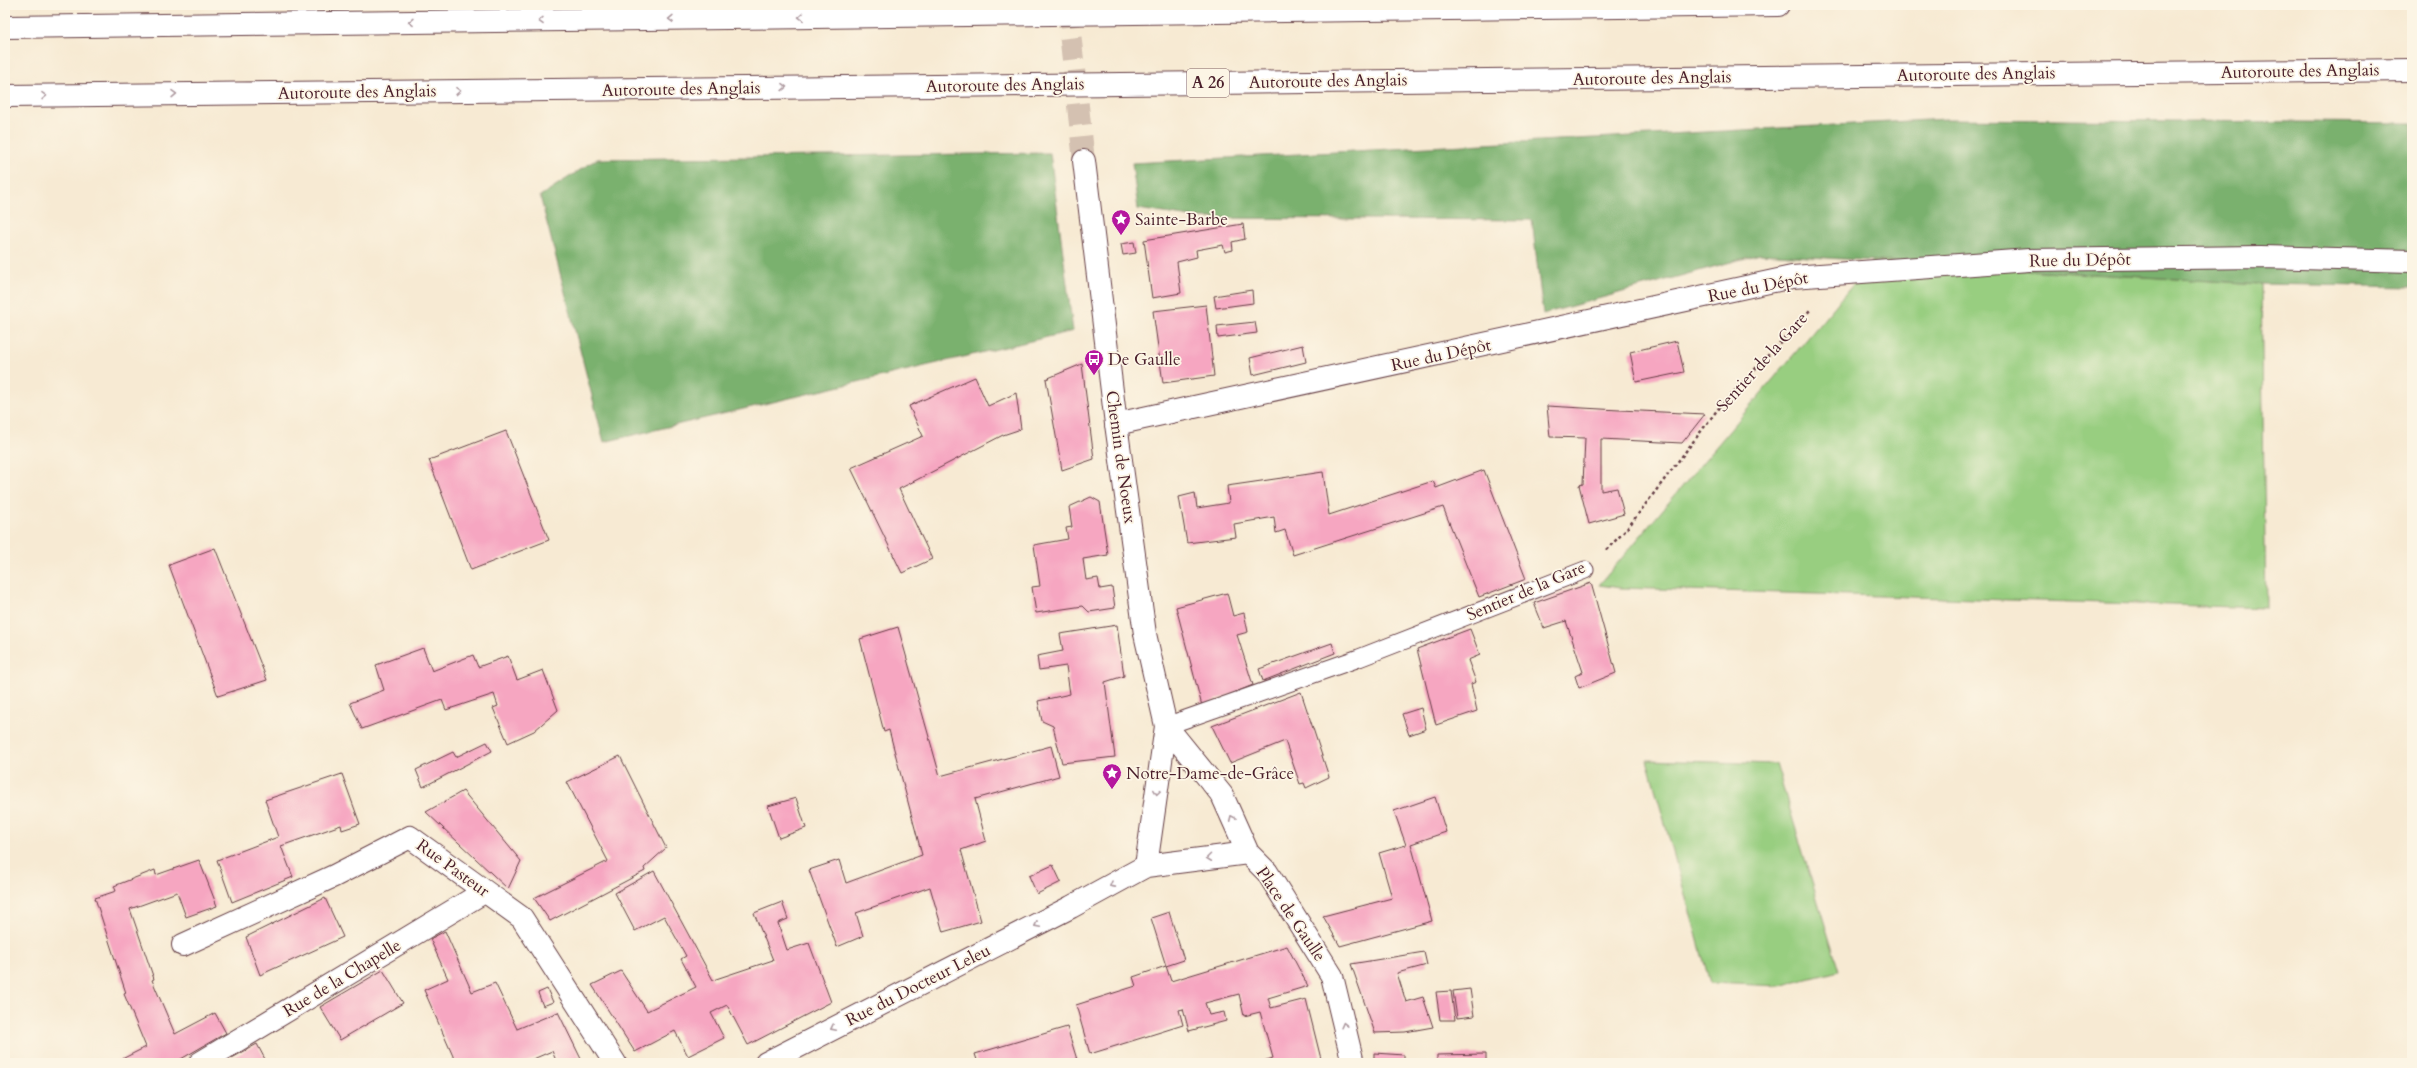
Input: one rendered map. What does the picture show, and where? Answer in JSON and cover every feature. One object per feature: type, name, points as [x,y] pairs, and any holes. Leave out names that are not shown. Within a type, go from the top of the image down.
[{"type":"main road","points":[[5,27],[1778,5]]},
{"type":"main road","name":"Autoroute des Anglais","points":[[5,96],[2412,70]]},
{"type":"main road","name":"Chemin de Noeux","points":[[1084,161],[1116,424],[1146,634]]},
{"type":"main road","name":"Rue du Dépôt","points":[[1116,424],[1545,333],[1792,277],[1844,272],[2037,260],[2260,257],[2412,261]]},
{"type":"main road","name":"Place de Gaulle","points":[[1146,634],[1166,726],[1146,866]]},
{"type":"main road","name":"Place de Gaulle","points":[[1166,726],[1222,795],[1248,853],[1268,872],[1332,976],[1353,1063]]},
{"type":"main road","name":"Rue Pasteur","points":[[183,945],[334,876],[410,837],[484,892],[522,918],[615,1063]]},
{"type":"main road","name":"Place de Gaulle","points":[[1071,907],[1146,866],[1248,853]]},
{"type":"main road","name":"Rue de la Chapelle","points":[[200,1063],[484,892]]},
{"type":"main road","name":"Rue du Docteur Leleu","points":[[766,1063],[1071,907]]},
{"type":"lane","name":"Sentier de la Gare","points":[[1166,726],[1359,658],[1585,570]]},
{"type":"path","name":"Sentier de la Gare","points":[[1585,570],[1626,530],[1718,409],[1844,272]]},
{"type":"green space","points":[[1946,119],[2412,123],[2412,287],[2261,284],[1760,254],[1543,314],[1532,220],[1197,218],[1138,209],[1132,163]]},
{"type":"green space","points":[[1050,153],[1073,331],[604,442],[540,196],[597,159]]},
{"type":"green space","points":[[1873,261],[2261,284],[2266,608],[1621,588],[1599,585]]},
{"type":"green space","points":[[1647,760],[1776,764],[1839,971],[1780,986],[1710,983]]},
{"type":"building","points":[[1243,224],[1245,239],[1232,242],[1233,250],[1225,252],[1223,245],[1196,250],[1197,257],[1177,262],[1181,293],[1152,298],[1144,240]]},
{"type":"building","points":[[1134,242],[1136,253],[1123,255],[1121,244]]},
{"type":"building","points":[[1252,290],[1253,303],[1216,308],[1214,296]]},
{"type":"building","points":[[1206,305],[1214,376],[1163,383],[1153,311]]},
{"type":"building","points":[[1255,322],[1257,333],[1218,338],[1217,326]]},
{"type":"building","points":[[1677,341],[1684,372],[1636,382],[1630,352]]},
{"type":"building","points":[[1303,345],[1306,362],[1253,375],[1250,358]]},
{"type":"building","points":[[1082,364],[1094,459],[1062,470],[1046,379]]},
{"type":"building","points":[[975,377],[988,406],[1016,393],[1021,429],[1003,435],[899,489],[932,559],[902,573],[851,468],[923,436],[909,406]]},
{"type":"building","points":[[1547,406],[1705,414],[1682,443],[1601,439],[1601,491],[1617,488],[1624,514],[1589,524],[1579,485],[1583,484],[1585,438],[1550,437]]},
{"type":"building","points":[[506,431],[549,540],[471,570],[429,460]]},
{"type":"building","points":[[1484,470],[1526,579],[1479,597],[1443,507],[1293,555],[1285,530],[1276,533],[1274,517],[1234,524],[1236,537],[1187,543],[1179,497],[1195,493],[1197,508],[1229,503],[1227,486],[1323,472],[1329,515],[1433,481],[1436,488]]},
{"type":"building","points":[[1091,497],[1100,502],[1108,555],[1083,559],[1086,580],[1098,578],[1100,589],[1112,587],[1115,608],[1089,612],[1083,606],[1036,613],[1032,587],[1040,586],[1034,545],[1068,539],[1066,528],[1072,527],[1069,507]]},
{"type":"building","points":[[215,548],[267,680],[218,696],[169,565]]},
{"type":"building","points":[[1591,583],[1616,673],[1579,688],[1575,676],[1583,672],[1566,621],[1544,628],[1534,603]]},
{"type":"building","points":[[1227,593],[1233,616],[1244,613],[1248,632],[1237,635],[1253,685],[1202,706],[1176,607]]},
{"type":"building","points":[[1117,625],[1124,676],[1105,682],[1115,757],[1062,763],[1053,726],[1042,721],[1038,701],[1070,694],[1066,666],[1039,670],[1037,656],[1063,651],[1060,634]]},
{"type":"building","points":[[898,627],[940,776],[1051,746],[1059,776],[975,799],[986,841],[961,850],[981,921],[943,932],[930,887],[856,913],[863,936],[837,947],[809,870],[839,860],[846,883],[922,855],[889,730],[884,732],[860,639]]},
{"type":"building","points":[[1470,629],[1480,655],[1468,660],[1476,682],[1471,684],[1477,711],[1436,725],[1417,649]]},
{"type":"building","points":[[1332,643],[1335,653],[1263,681],[1259,669]]},
{"type":"building","points":[[423,648],[432,671],[473,655],[478,667],[508,656],[517,680],[543,670],[558,710],[534,731],[508,743],[493,708],[498,706],[494,694],[446,710],[442,700],[362,729],[350,703],[384,690],[376,665]]},
{"type":"building","points":[[1301,692],[1329,777],[1306,788],[1304,783],[1300,784],[1285,741],[1230,763],[1212,726]]},
{"type":"building","points":[[1421,708],[1426,729],[1409,735],[1402,714]]},
{"type":"building","points":[[487,742],[492,751],[423,787],[416,770],[453,752],[456,757]]},
{"type":"building","points":[[620,756],[666,848],[644,868],[645,871],[550,921],[534,898],[608,861],[567,782]]},
{"type":"building","points":[[342,774],[360,824],[342,830],[341,825],[281,846],[293,877],[232,902],[217,860],[278,837],[265,800]]},
{"type":"building","points":[[463,791],[521,861],[508,889],[426,812]]},
{"type":"building","points":[[1435,797],[1446,832],[1411,844],[1432,921],[1340,946],[1323,916],[1392,898],[1379,853],[1406,845],[1394,811]]},
{"type":"building","points":[[796,798],[806,828],[779,838],[768,806]]},
{"type":"building","points":[[199,860],[217,906],[186,917],[177,892],[130,909],[154,979],[152,980],[175,1034],[215,1013],[226,1033],[174,1063],[114,1063],[146,1047],[124,994],[126,993],[95,898],[116,891],[114,886],[155,870],[156,875]]},
{"type":"building","points":[[1053,865],[1061,882],[1037,894],[1029,876]]},
{"type":"building","points":[[654,871],[713,980],[773,960],[754,913],[782,902],[788,919],[778,923],[787,950],[809,943],[831,1002],[748,1045],[727,1005],[711,1013],[724,1038],[688,1056],[675,1031],[635,1052],[592,985],[621,971],[647,1011],[696,987],[681,959],[686,956],[664,916],[635,931],[615,893]]},
{"type":"building","points":[[325,898],[343,937],[260,975],[246,937]]},
{"type":"building","points":[[1169,912],[1184,960],[1166,966],[1151,918]]},
{"type":"building","points":[[445,931],[472,992],[495,983],[517,1029],[558,1012],[583,1063],[557,1063],[552,1051],[524,1063],[456,1063],[424,990],[448,979],[430,939]]},
{"type":"building","points":[[1287,946],[1308,986],[1268,998],[1271,1008],[1306,999],[1321,1059],[1307,1063],[1257,1063],[1273,1058],[1260,1012],[1244,1016],[1239,994],[1205,1003],[1209,1015],[1224,1012],[1226,1021],[1189,1031],[1183,1009],[1179,1010],[1183,1025],[1090,1054],[1076,1005],[1136,986],[1133,977],[1166,966],[1171,981]]},
{"type":"building","points":[[1424,952],[1427,965],[1397,973],[1406,1002],[1423,997],[1433,1027],[1405,1032],[1375,1033],[1351,964]]},
{"type":"building","points":[[383,970],[403,1003],[340,1040],[320,1007]]},
{"type":"building","points":[[547,989],[553,1002],[543,1006],[538,993]]},
{"type":"building","points":[[1470,989],[1474,1016],[1457,1018],[1453,991]]},
{"type":"building","points":[[1451,991],[1455,1020],[1440,1020],[1436,992]]},
{"type":"building","points":[[1067,1027],[1078,1063],[978,1063],[975,1054]]},
{"type":"building","points":[[257,1044],[267,1063],[223,1063]]},
{"type":"building","points":[[1374,1053],[1404,1055],[1404,1063],[1374,1063]]},
{"type":"building","points":[[1486,1054],[1486,1063],[1437,1063],[1437,1055]]},
{"type":"tunnel","points":[[1067,5],[1084,161]]},
{"type":"place","name":"Sainte-Barbe","points":[[1121,236]]},
{"type":"place","name":"De Gaulle","points":[[1094,376]]},
{"type":"place","name":"Notre-Dame-de-Grâce","points":[[1112,790]]}]
